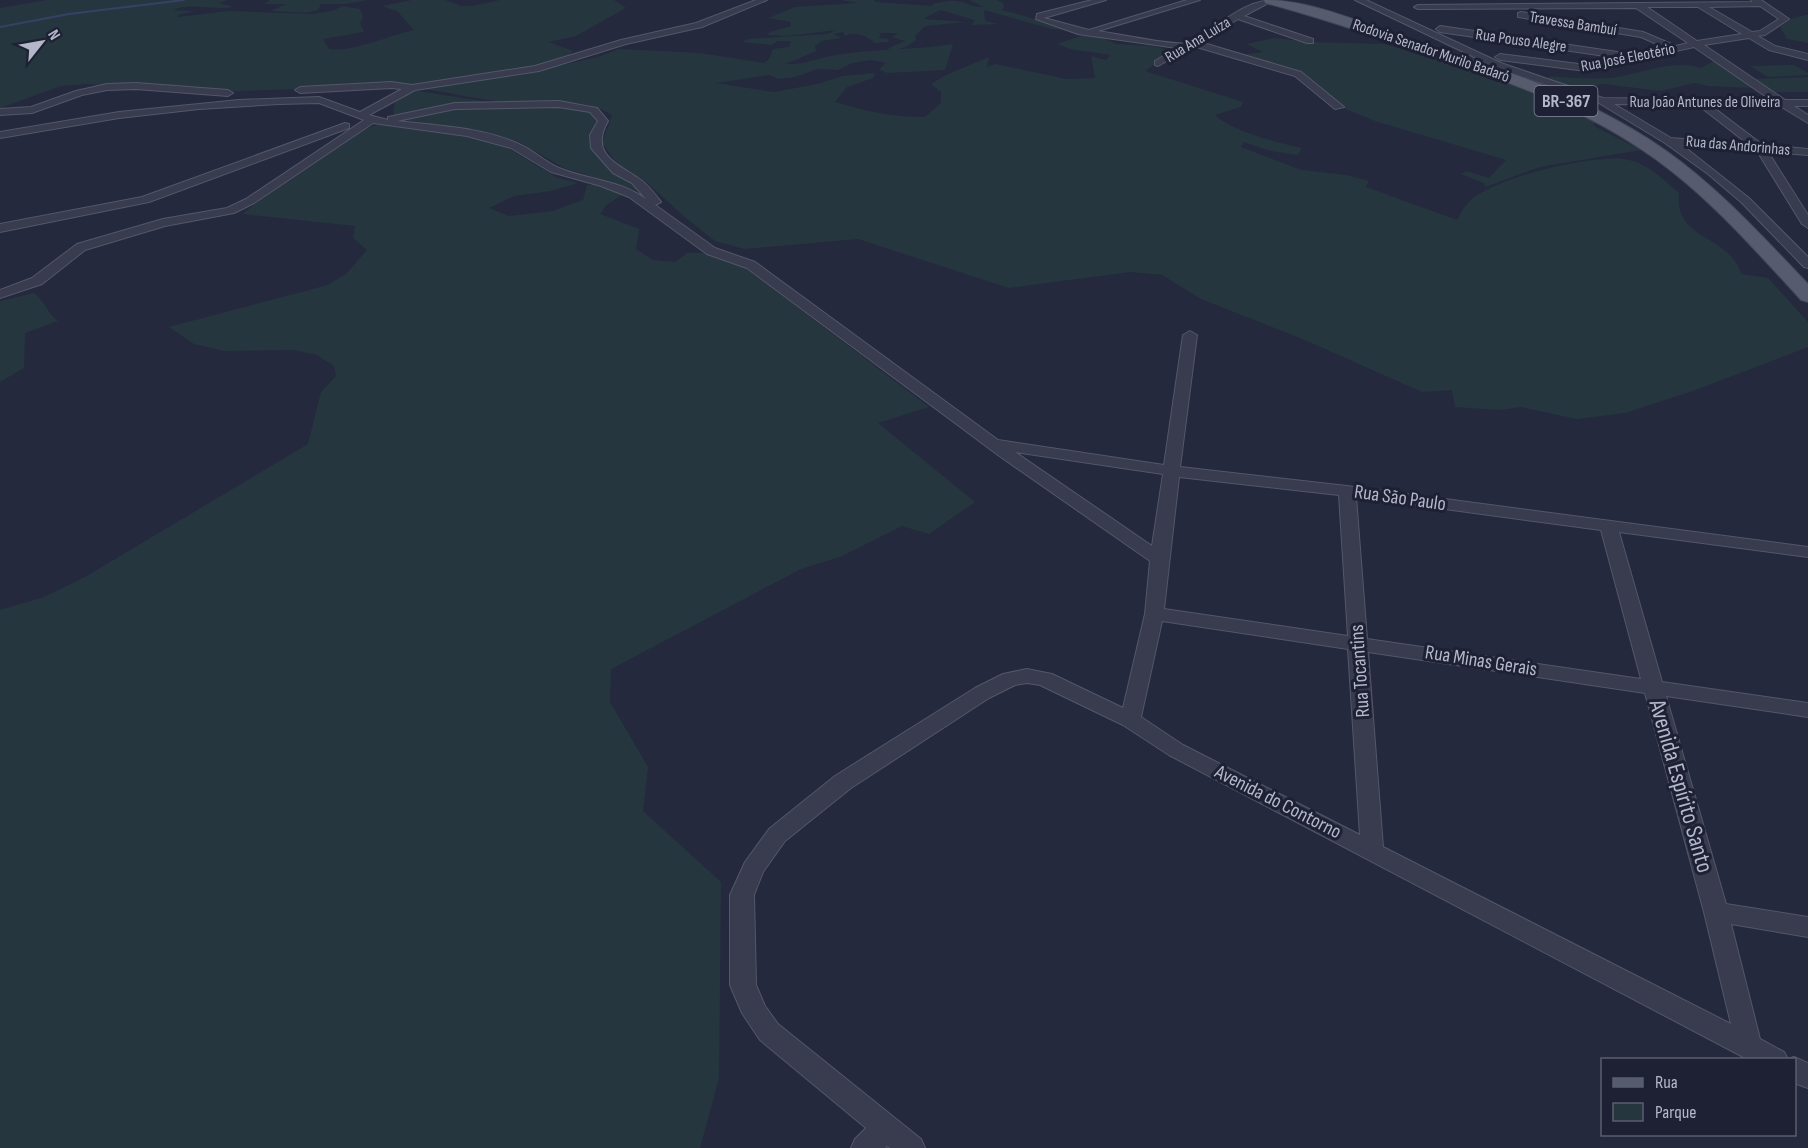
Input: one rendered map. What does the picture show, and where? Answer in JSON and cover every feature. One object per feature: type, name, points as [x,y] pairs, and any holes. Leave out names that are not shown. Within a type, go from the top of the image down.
[{"type":"main road","name":"Rodovia Senador Murilo Badaró","points":[[1270,0],[1467,62],[1534,87],[1621,130],[1658,153],[1694,180],[1734,216],[1808,296]]},
{"type":"street","points":[[0,135],[84,119],[162,109],[319,100],[536,69],[624,42],[699,26],[763,0]]},
{"type":"street","points":[[1101,0],[1039,17],[1072,30],[1191,45],[1294,73],[1339,107]]},
{"type":"street","points":[[1086,32],[1196,0]]},
{"type":"street","name":"Rua Ana Luíza","points":[[1158,63],[1237,16],[1270,0]]},
{"type":"street","points":[[1359,0],[1498,65]]},
{"type":"street","points":[[1410,0],[1425,14]]},
{"type":"street","points":[[1513,10],[1634,2],[1758,2]]},
{"type":"street","points":[[1634,2],[1808,120]]},
{"type":"street","points":[[1696,2],[1750,36],[1781,52],[1808,57]]},
{"type":"street","name":"Rua José Eleotério","points":[[1470,52],[1580,69],[1696,44],[1750,36],[1773,29],[1783,21],[1785,17],[1758,2]]},
{"type":"street","name":"Travessa Bambuí","points":[[1418,6],[1513,10],[1644,35],[1676,49]]},
{"type":"street","points":[[1322,15],[1498,65],[1602,101],[1669,141],[1745,201],[1808,264]]},
{"type":"street","points":[[1237,16],[1310,41]]},
{"type":"street","points":[[1433,22],[1453,44]]},
{"type":"street","name":"Rua Pouso Alegre","points":[[1440,29],[1638,58]]},
{"type":"street","points":[[1209,34],[1218,38]]},
{"type":"street","points":[[1644,35],[1684,36]]},
{"type":"street","points":[[1248,48],[1258,52]]},
{"type":"street","points":[[0,112],[32,110],[80,93],[107,87],[136,86],[210,93],[391,85],[412,88]]},
{"type":"street","points":[[0,294],[37,281],[81,247],[163,223],[207,216],[240,206],[370,119],[412,88]]},
{"type":"street","points":[[319,100],[336,104],[370,119],[496,139],[515,146],[555,170],[627,192],[716,254],[751,265],[993,445],[1078,506],[1159,559]]},
{"type":"street","name":"Rua João Antunes de Oliveira","points":[[1602,101],[1808,103]]},
{"type":"street","points":[[1700,102],[1760,148],[1808,224]]},
{"type":"street","points":[[0,228],[145,200],[370,119],[482,104],[559,104],[593,110],[603,121],[595,135],[596,148],[617,171],[636,181],[652,197],[668,219]]},
{"type":"street","name":"Rua das Andorinhas","points":[[1669,141],[1808,152]]},
{"type":"street","points":[[1130,720],[1154,614],[1159,559],[1190,335]]},
{"type":"street","name":"Rua São Paulo","points":[[993,445],[1172,471],[1347,491],[1808,552]]},
{"type":"street","name":"Rua Tocantins","points":[[1347,491],[1372,850]]},
{"type":"street","name":"Avenida Espírito Santo","points":[[1609,527],[1716,912],[1749,1046]]},
{"type":"street","name":"Rua Minas Gerais","points":[[1154,614],[1358,642],[1808,710]]},
{"type":"street","name":"Avenida do Contorno","points":[[911,1148],[769,1032],[755,1012],[742,985],[742,895],[753,868],[777,835],[843,782],[982,693],[1010,680],[1027,676],[1045,679],[1130,720],[1176,750],[1773,1058]]},
{"type":"street","points":[[1716,912],[1808,927]]},
{"type":"street","points":[[866,1148],[886,1128]]},
{"type":"green space","points":[[47,0],[227,0],[219,3],[234,7],[187,7],[173,10],[194,11],[178,15],[178,17],[229,11],[311,14],[332,11],[343,6],[360,9],[363,17],[360,23],[364,32],[323,39],[329,49],[338,50],[414,30],[397,11],[382,6],[412,0],[445,0],[461,6],[473,6],[500,0],[614,0],[626,8],[576,36],[549,42],[573,51],[567,57],[537,66],[420,85],[211,92],[87,84],[61,86],[0,108],[0,8]]},
{"type":"green space","points":[[270,0],[368,0],[344,4],[321,4],[318,10],[306,13],[270,11],[286,4],[264,4]]},
{"type":"green space","points":[[842,0],[875,0],[875,2],[933,6],[932,4],[953,1],[984,7],[969,0],[997,0],[1003,3],[1004,7],[1001,10],[1067,30],[1052,29],[984,10],[985,21],[998,24],[971,25],[975,20],[940,10],[923,19],[966,22],[925,26],[915,36],[916,40],[900,49],[953,44],[945,70],[887,73],[879,69],[886,63],[871,60],[852,63],[838,70],[818,69],[795,77],[778,79],[769,75],[716,83],[774,92],[817,84],[843,76],[875,73],[873,78],[847,87],[835,102],[879,113],[925,117],[941,103],[941,92],[931,84],[946,75],[989,57],[987,67],[995,64],[1067,79],[1095,78],[1091,56],[1106,60],[1110,55],[1070,49],[1057,44],[1089,33],[1117,44],[1151,46],[1178,52],[1155,61],[1154,65],[1145,71],[1243,102],[1241,107],[1215,115],[1243,131],[1302,148],[1298,155],[1271,151],[1244,142],[1241,147],[1301,170],[1346,175],[1369,181],[1366,187],[1457,220],[1466,206],[1479,194],[1496,185],[1541,170],[1589,161],[1624,159],[1654,172],[1679,193],[1679,209],[1685,220],[1693,229],[1726,251],[1735,261],[1741,274],[1768,278],[1808,322],[1808,347],[1693,391],[1625,413],[1577,419],[1521,407],[1500,410],[1455,407],[1452,390],[1422,392],[1305,340],[1201,299],[1162,275],[1130,272],[1009,288],[858,239],[744,249],[715,241],[644,180],[618,165],[602,143],[612,115],[586,105],[573,103],[503,102],[425,89],[529,72],[598,57],[619,49],[700,53],[764,63],[769,59],[773,49],[789,47],[791,41],[777,41],[772,45],[742,42],[748,39],[827,34],[836,30],[787,36],[767,35],[791,26],[791,22],[768,18],[795,7],[858,3]],"holes":[[[843,32],[845,36],[862,35],[875,43],[889,42],[888,39],[878,38],[881,35],[879,33],[898,33],[892,37],[905,41],[887,49],[895,49],[850,53],[805,62],[786,64],[816,51],[815,46],[822,41],[841,38],[834,34]]]},
{"type":"green space","points":[[1808,15],[1808,43],[1787,39],[1780,27],[1791,19]]},
{"type":"green space","points":[[1274,38],[1311,42],[1384,44],[1440,60],[1463,62],[1592,116],[1594,126],[1641,150],[1540,167],[1485,187],[1484,183],[1461,174],[1466,171],[1489,178],[1506,160],[1375,121],[1346,109],[1312,82],[1239,55],[1263,52],[1246,44]]},
{"type":"green space","points":[[1716,60],[1755,88],[1708,86],[1695,83],[1661,91],[1603,84],[1588,86],[1587,93],[1548,79],[1550,76],[1611,78],[1680,65],[1700,68]]},
{"type":"green space","points":[[1794,65],[1808,75],[1768,77],[1750,66]]},
{"type":"green space","points":[[1808,77],[1808,92],[1773,92],[1755,79]]},
{"type":"green space","points":[[412,90],[494,103],[395,115],[393,112],[395,101]]},
{"type":"green space","points":[[560,105],[591,111],[600,121],[593,149],[645,193],[564,168],[519,142],[472,130],[397,121],[457,107]]},
{"type":"green space","points":[[381,124],[474,136],[499,143],[556,177],[578,183],[551,191],[514,196],[489,208],[509,216],[553,211],[583,200],[587,185],[598,185],[624,194],[606,205],[600,214],[639,229],[636,249],[653,260],[675,262],[687,253],[703,253],[744,267],[929,407],[878,423],[975,502],[929,534],[902,526],[840,557],[801,569],[611,669],[610,702],[648,767],[643,811],[721,882],[719,1078],[700,1148],[0,1148],[0,610],[44,597],[85,577],[308,444],[321,392],[336,376],[334,366],[317,355],[294,350],[225,351],[194,344],[169,327],[328,285],[346,274],[367,250],[353,238],[355,226],[243,214],[309,162],[348,138]]},
{"type":"green space","points":[[34,293],[58,321],[25,333],[24,368],[0,382],[0,301]]},
{"type":"waterway","points":[[0,27],[69,14],[184,0]]}]
